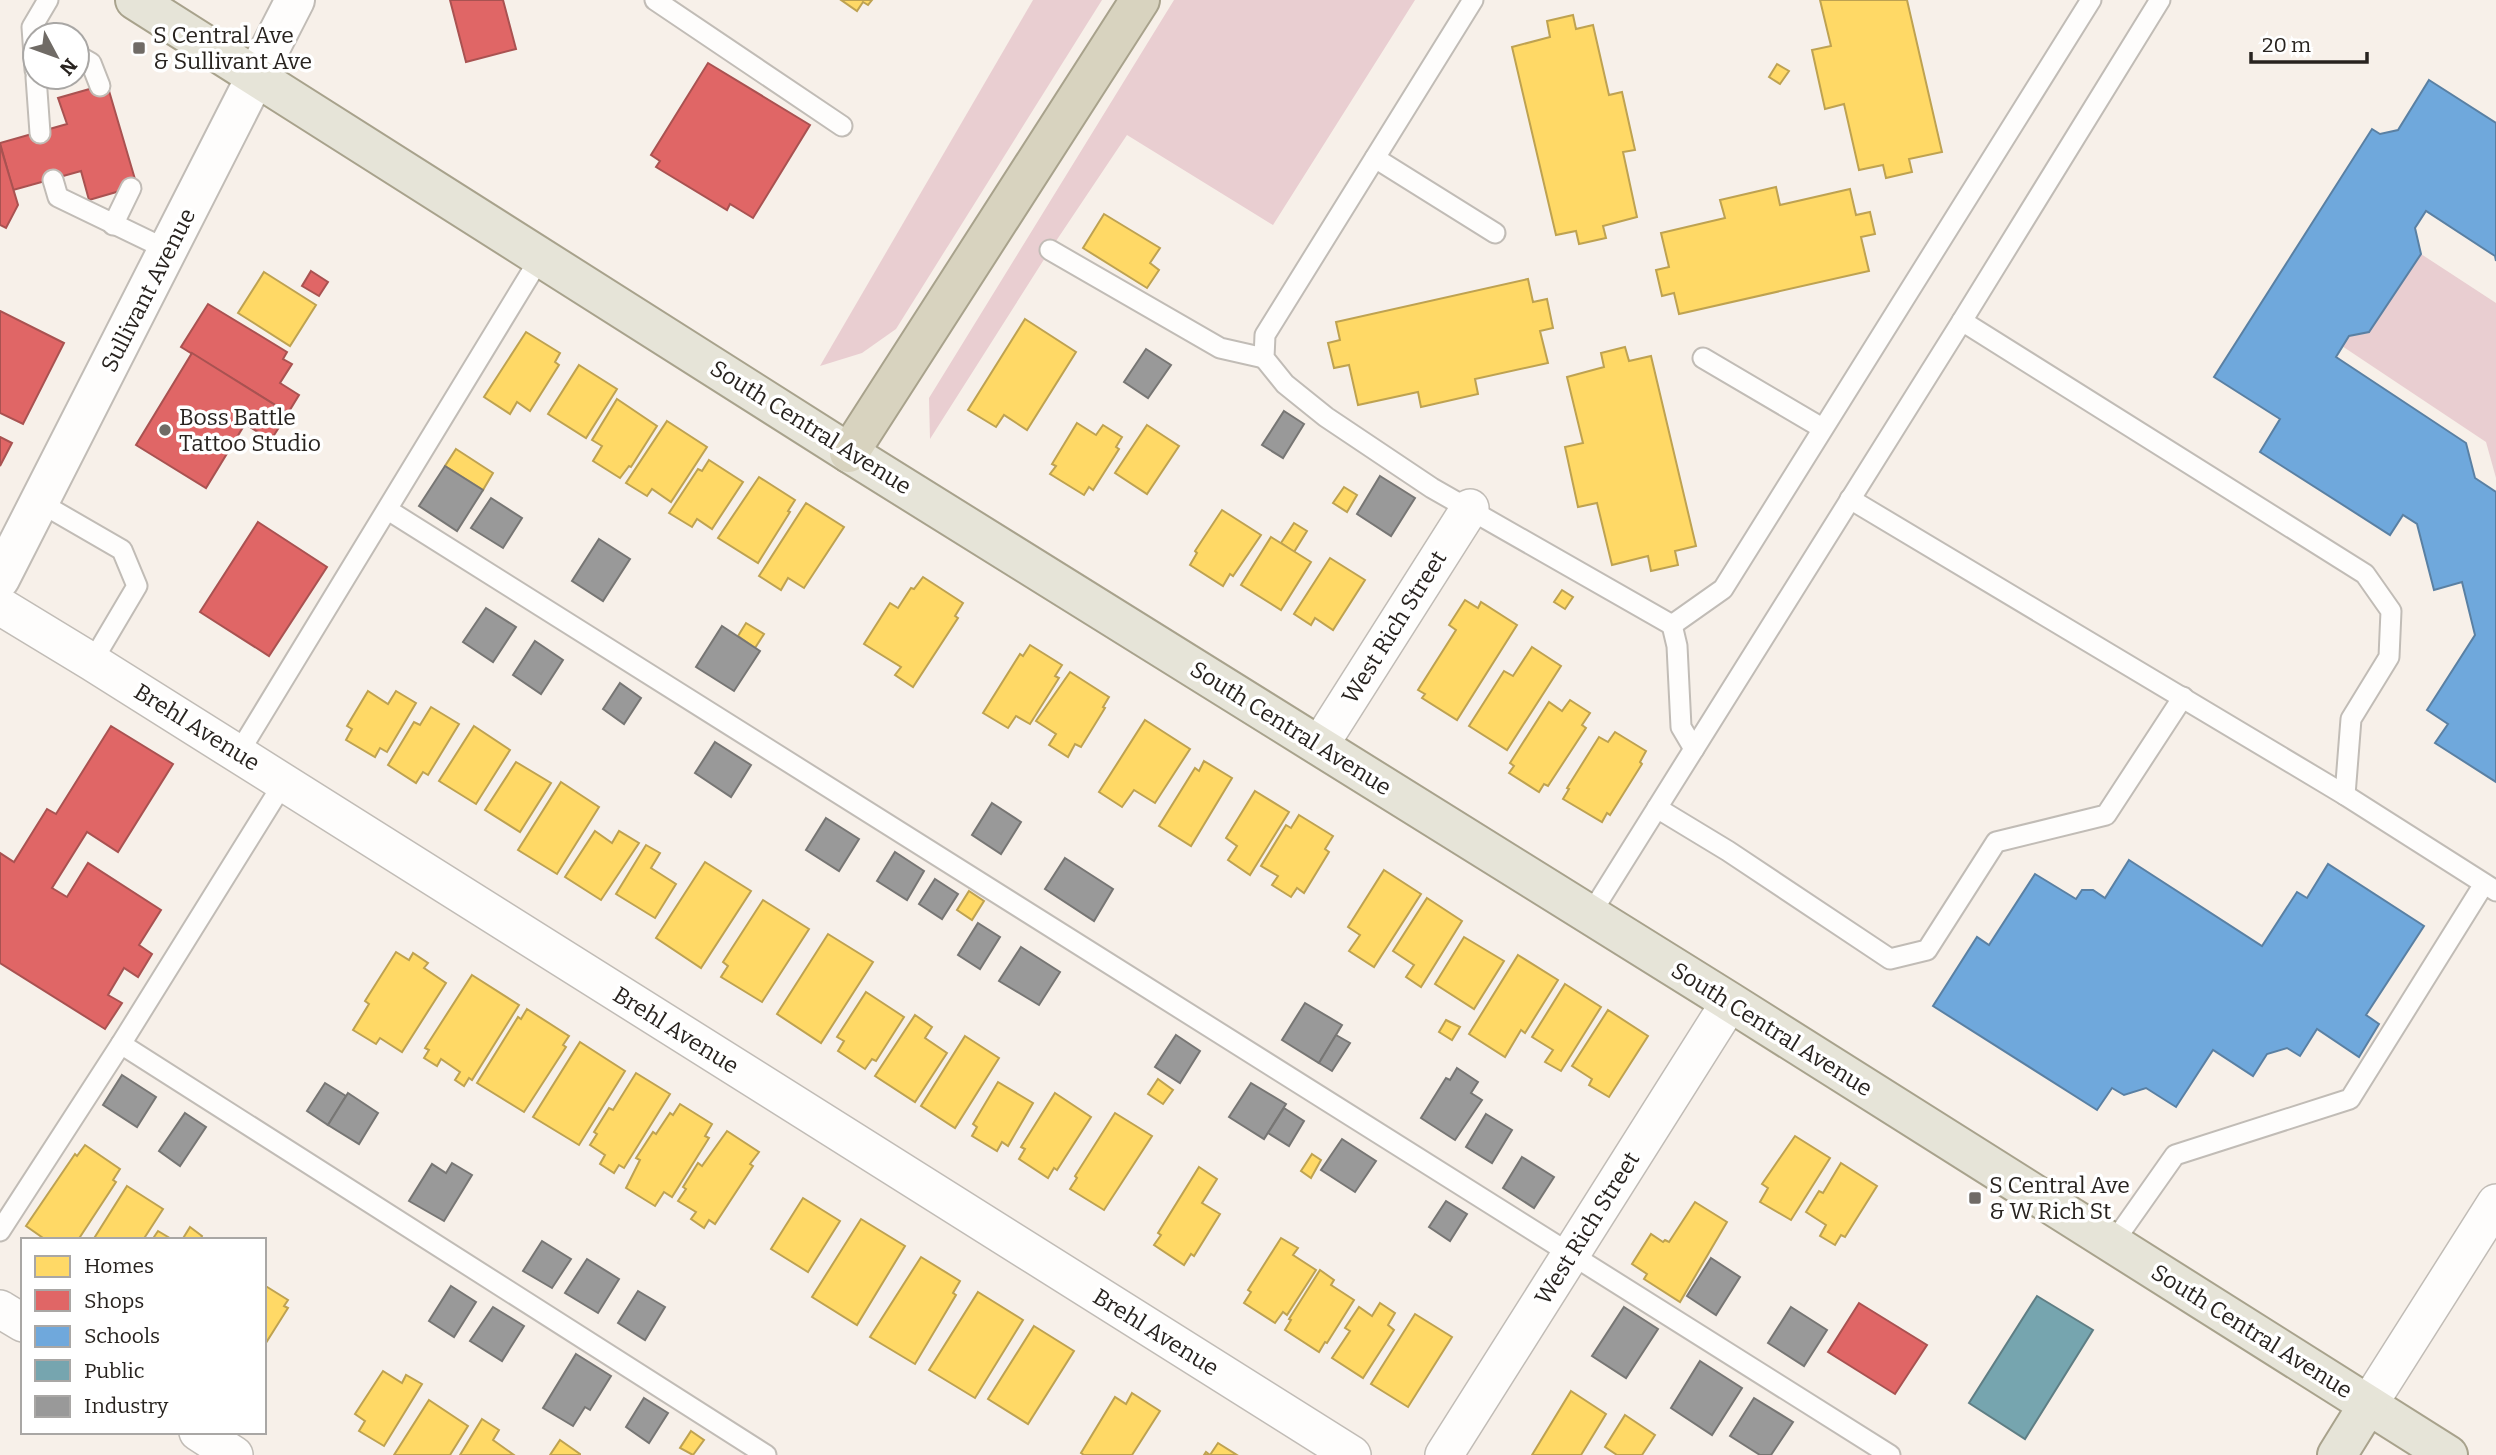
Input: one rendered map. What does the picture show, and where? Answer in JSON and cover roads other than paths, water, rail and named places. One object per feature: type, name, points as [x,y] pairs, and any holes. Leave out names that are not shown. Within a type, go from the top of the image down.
[{"type":"highway","points":[[849,453],[1140,0]]},
{"type":"main road","name":"South Central Avenue","points":[[135,0],[849,453],[1730,1002],[2448,1455]]},
{"type":"main road","points":[[2337,1455],[2368,1405]]},
{"type":"street","name":"Sullivant Avenue","points":[[0,579],[295,0]]},
{"type":"street","name":"West Rich Street","points":[[1319,746],[1470,509]]},
{"type":"street","name":"Brehl Avenue","points":[[0,606],[1352,1455]]},
{"type":"street","name":"West Rich Street","points":[[1444,1455],[1730,1002]]},
{"type":"street","points":[[2368,1405],[2496,1203]]},
{"type":"street","points":[[0,1308],[21,1322]]},
{"type":"street","points":[[201,1434],[234,1455]]},
{"type":"lane","points":[[41,21],[48,0]]},
{"type":"lane","points":[[655,0],[842,126]]},
{"type":"lane","points":[[1264,358],[1265,335],[1473,0]]},
{"type":"lane","points":[[1671,625],[1723,589],[2091,0]]},
{"type":"lane","points":[[1590,915],[2160,0]]},
{"type":"lane","points":[[91,63],[100,86]]},
{"type":"lane","points":[[37,91],[40,133]]},
{"type":"lane","points":[[1375,158],[1495,233]]},
{"type":"lane","points":[[52,180],[58,198],[168,250]]},
{"type":"lane","points":[[113,225],[131,188]]},
{"type":"lane","points":[[1050,250],[1220,348],[1264,358],[1285,384],[1326,417],[1432,488],[1671,625],[1678,646],[1681,727],[1694,748]]},
{"type":"lane","points":[[238,754],[540,258]]},
{"type":"lane","points":[[1962,321],[2365,574],[2391,611],[2389,657],[2351,719],[2345,795]]},
{"type":"lane","points":[[1703,358],[1822,428]]},
{"type":"lane","points":[[1850,499],[2345,795],[2490,888],[2350,1099],[2175,1155],[2113,1243]]},
{"type":"lane","points":[[39,502],[122,550],[137,586],[92,662]]},
{"type":"lane","points":[[388,510],[1889,1455]]},
{"type":"lane","points":[[1657,808],[1728,851],[1890,960],[1927,950],[1996,842],[2106,815],[2183,698]]},
{"type":"lane","points":[[0,1231],[121,1044],[284,782]]},
{"type":"lane","points":[[121,1044],[766,1455]]},
{"type":"place","name":"S Central Ave & Sullivant Ave","points":[[139,48]]},
{"type":"place","name":"Boss Battle Tattoo Studio","points":[[165,430]]},
{"type":"place","name":"S Central Ave & W Rich St","points":[[1975,1198]]}]
